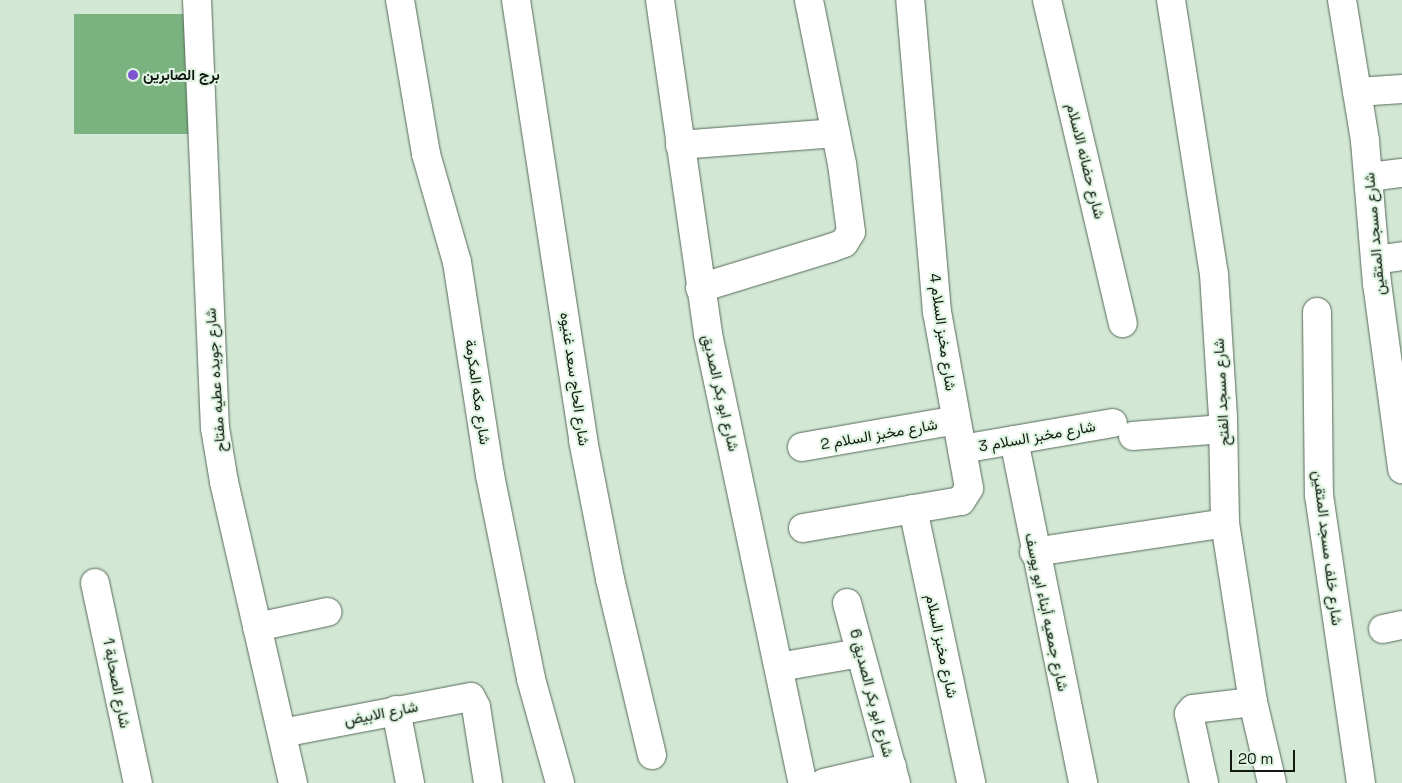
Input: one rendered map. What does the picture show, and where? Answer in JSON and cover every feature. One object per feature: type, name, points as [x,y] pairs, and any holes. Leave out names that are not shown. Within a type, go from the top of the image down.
[{"type":"street","name":"شارع جويده عطيه مفتاح","points":[[197,0],[215,428],[257,627],[293,783]]},
{"type":"street","name":"شارع مكه المكرمة","points":[[400,0],[426,154],[462,287],[490,476],[529,670],[560,783]]},
{"type":"street","name":"شارع الحاج سعد غنيوه","points":[[516,0],[583,440],[610,579],[652,755]]},
{"type":"street","name":"شارع ابو بكر الصديق","points":[[660,0],[700,288],[803,783]]},
{"type":"street","points":[[700,288],[844,243],[852,232],[852,219],[809,0]]},
{"type":"street","name":"شارع مخبز السلام 4","points":[[802,528],[961,501],[966,496],[969,488],[938,312],[910,0]]},
{"type":"street","name":"شارع حضانه الاسلام","points":[[1046,0],[1123,323]]},
{"type":"street","name":"شارع مسجد الفتح","points":[[1171,0],[1214,274],[1223,429],[1225,523],[1253,702],[1272,783]]},
{"type":"street","name":"شارع مسجد المتقين","points":[[1342,0],[1369,177],[1375,260],[1402,469]]},
{"type":"street","points":[[1357,92],[1402,89]]},
{"type":"street","points":[[680,145],[836,133]]},
{"type":"street","points":[[1369,177],[1402,173]]},
{"type":"street","points":[[1375,260],[1402,256]]},
{"type":"street","name":"شارع خلف مسجد المتقين","points":[[1317,312],[1319,495],[1361,783]]},
{"type":"street","name":"شارع مخبز السلام 2","points":[[802,448],[956,420]]},
{"type":"street","name":"شارع مخبز السلام 3","points":[[962,449],[1014,440],[1123,430],[1223,429]]},
{"type":"street","name":"شارع جمعيه أبناء ابو يوسف","points":[[1014,440],[1034,552],[1083,783]]},
{"type":"street","name":"شارع مخبز السلام","points":[[913,509],[971,783]]},
{"type":"street","points":[[1034,552],[1225,523]]},
{"type":"street","name":"شارع الصحابة 1","points":[[95,583],[138,783]]},
{"type":"street","name":"شارع ابو بكر الصديق 6","points":[[848,603],[894,775]]},
{"type":"street","points":[[257,627],[327,612]]},
{"type":"street","points":[[779,667],[860,653]]},
{"type":"street","name":"شارع الابيض","points":[[282,733],[470,697],[476,707],[488,783]]},
{"type":"street","points":[[1204,783],[1189,714],[1193,709],[1253,702]]},
{"type":"street","points":[[396,710],[410,783]]},
{"type":"street","points":[[824,783],[894,775]]},
{"type":"building","name":"برج الصابرين","points":[[74,14],[192,14],[192,134],[74,134]]},
{"type":"place","name":"برج الصابرين","points":[[133,75]]}]
